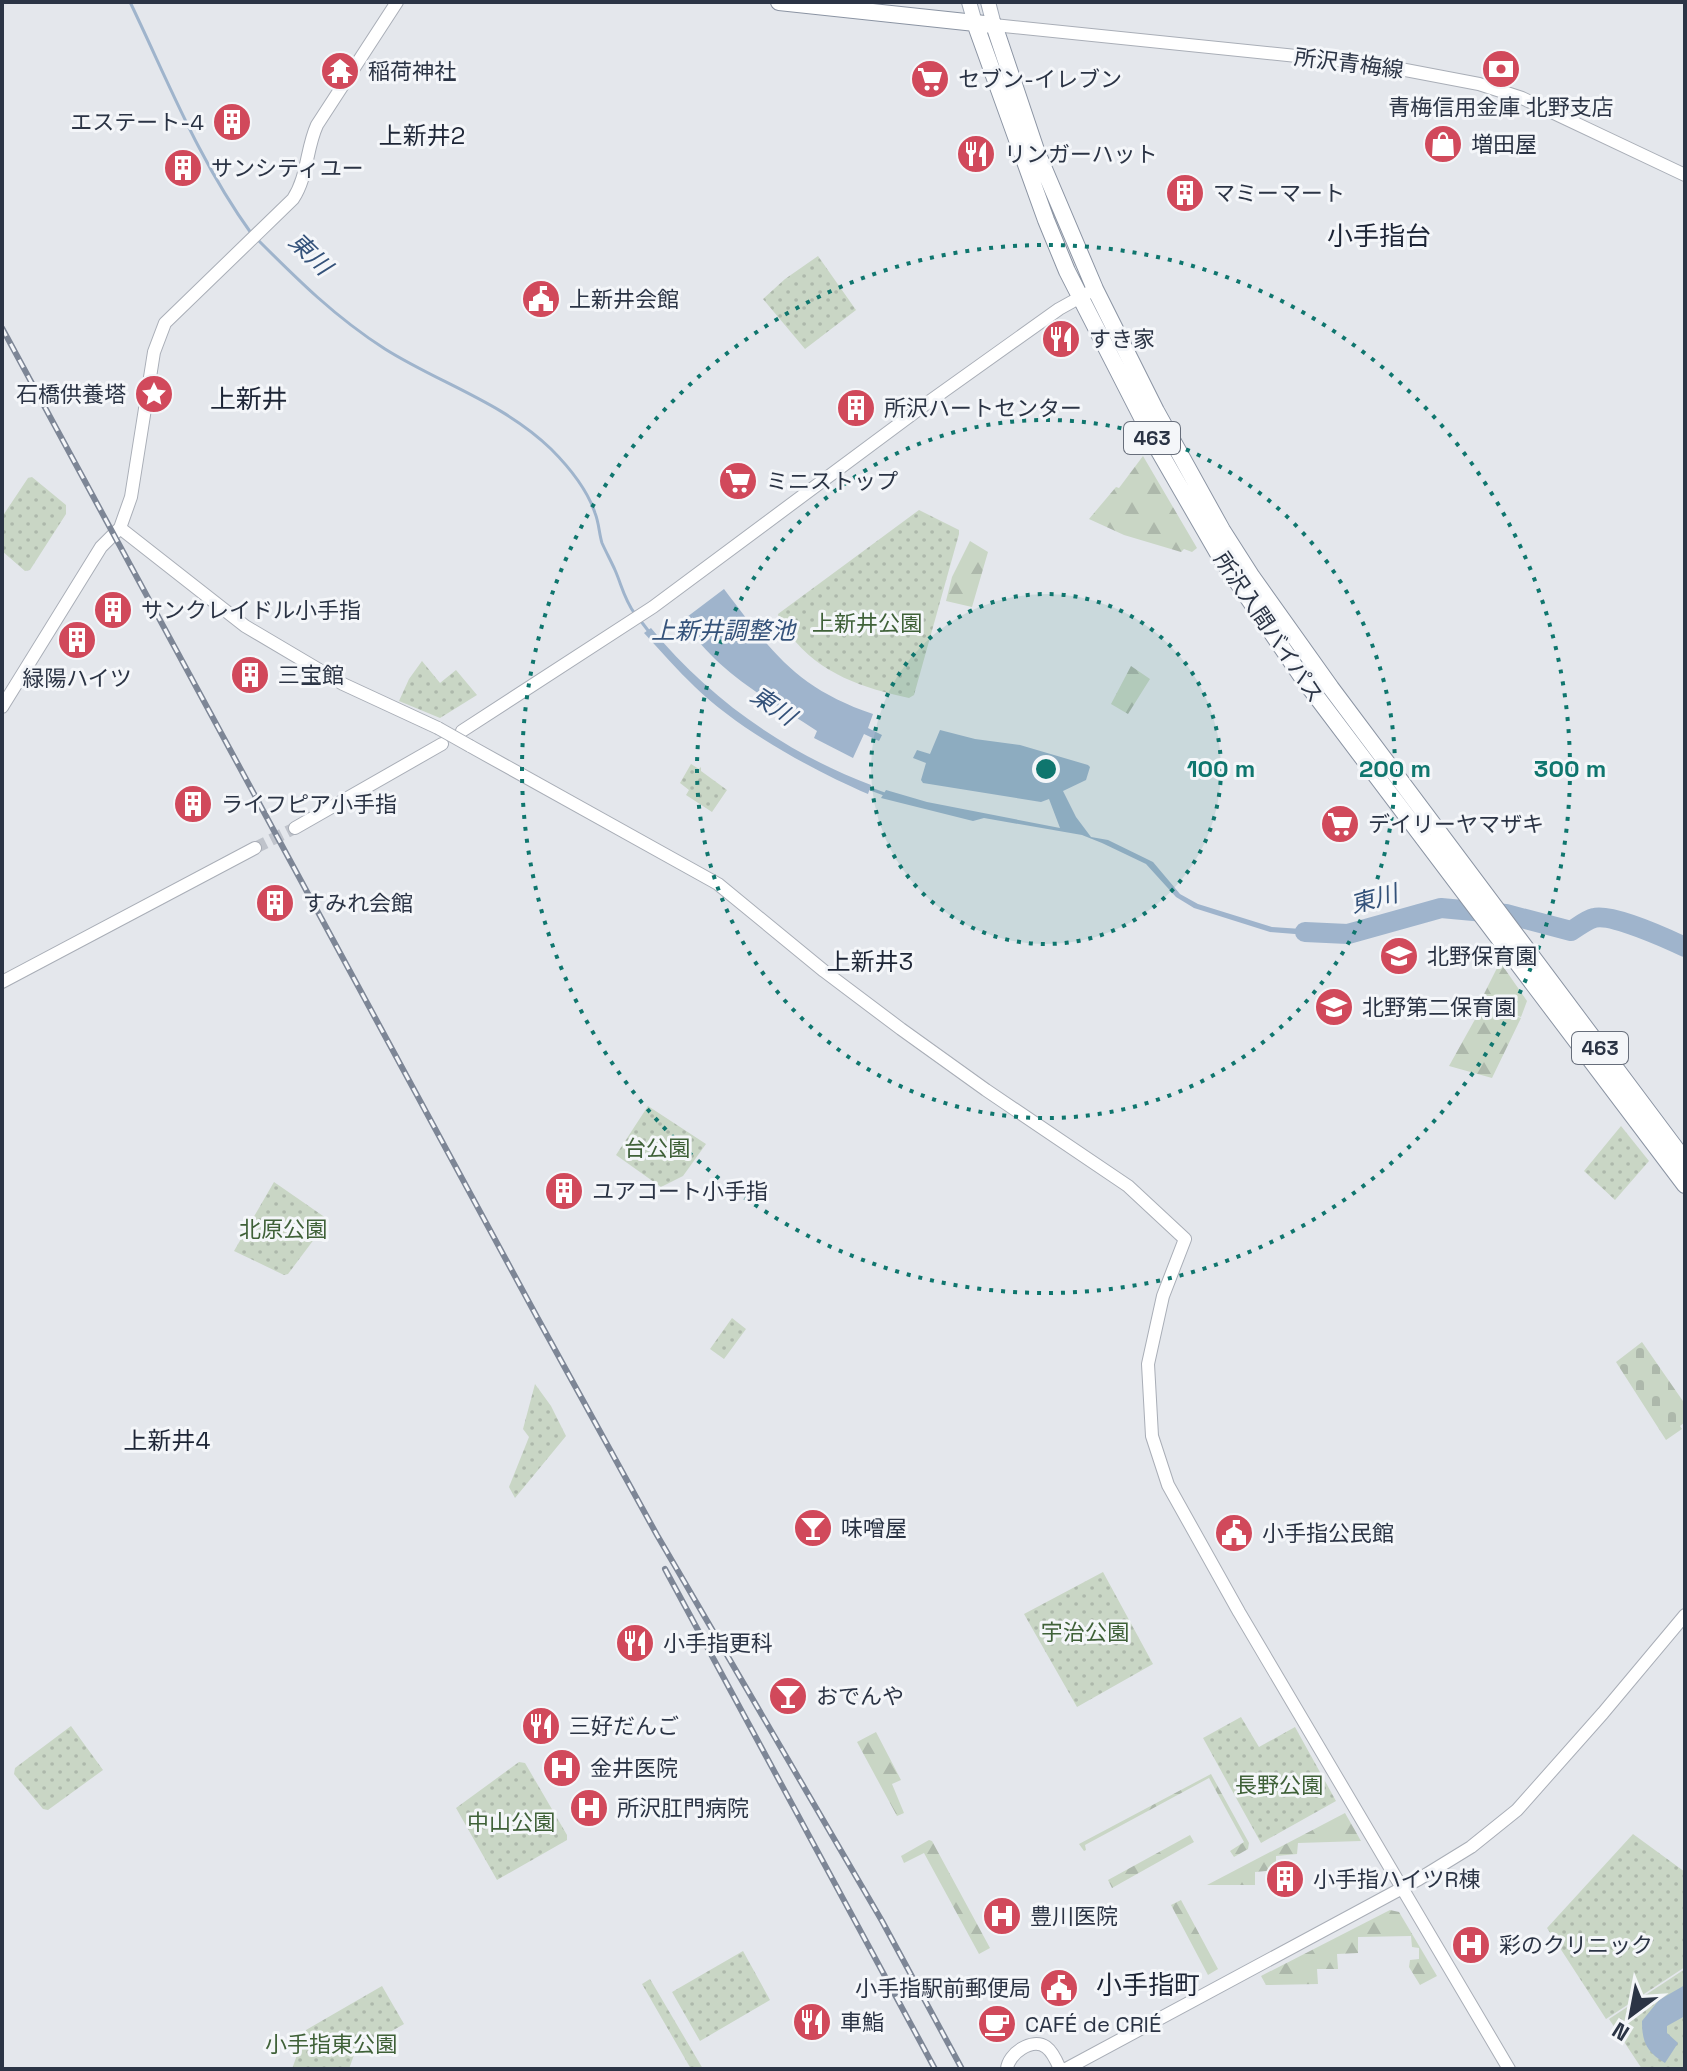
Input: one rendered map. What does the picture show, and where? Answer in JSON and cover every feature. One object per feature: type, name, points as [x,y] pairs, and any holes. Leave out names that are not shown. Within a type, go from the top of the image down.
[{"type":"highway","points":[[779,2],[994,25]]},
{"type":"highway","name":"所沢入間バイパス","points":[[975,23],[1046,220],[1252,577],[1401,783],[1685,1161]]},
{"type":"highway","name":"所沢入間バイパス","points":[[994,25],[1087,293],[1159,451],[1219,555],[1304,680],[1685,1185]]},
{"type":"main road","name":"所沢入間バイパス","points":[[969,2],[975,23]]},
{"type":"main road","name":"所沢入間バイパス","points":[[988,2],[994,25]]},
{"type":"street","points":[[2,707],[101,547],[120,528],[131,497],[154,352],[165,323],[301,188],[311,136],[397,2]]},
{"type":"street","name":"所沢青梅線","points":[[994,25],[1374,64],[1479,84],[1522,98],[1685,175]]},
{"type":"street","points":[[462,731],[653,607],[942,392],[1059,309],[1087,293]]},
{"type":"street","points":[[120,528],[245,626],[343,684],[438,728],[718,884],[865,1003],[1128,1186],[1185,1239],[1163,1296],[1148,1364],[1152,1436],[1168,1485],[1217,1574],[1509,2069]]},
{"type":"street","points":[[295,828],[442,744]]},
{"type":"street","points":[[2,982],[255,848]]},
{"type":"street","points":[[1007,2069],[1007,2061],[1015,2053],[1038,2044],[1052,2053],[1063,2069],[1403,1888],[1471,1847],[1517,1810],[1685,1615]]},
{"type":"green space","points":[[818,256],[856,310],[805,349],[763,299]]},
{"type":"green space","points":[[1143,456],[1197,548],[1192,552],[1184,549],[1181,552],[1124,535],[1089,519],[1116,487],[1119,488]]},
{"type":"green space","points":[[32,477],[66,505],[66,514],[30,570],[25,571],[2,551],[2,517],[28,478]]},
{"type":"green space","name":"上新井公園","points":[[919,510],[959,530],[959,534],[914,695],[909,698],[859,684],[829,669],[802,648],[782,625],[778,614]]},
{"type":"green space","points":[[970,541],[988,552],[972,607],[946,601],[952,577]]},
{"type":"green space","points":[[422,661],[440,683],[456,670],[477,695],[440,718],[399,701]]},
{"type":"green space","points":[[1131,666],[1150,679],[1128,714],[1111,704]]},
{"type":"green space","points":[[691,764],[699,769],[701,767],[701,771],[727,790],[712,812],[686,795],[689,790],[680,783]]},
{"type":"green space","points":[[1500,962],[1527,1001],[1521,1017],[1480,1002]]},
{"type":"green space","points":[[1483,1005],[1521,1018],[1492,1078],[1449,1066]]},
{"type":"green space","name":"台公園","points":[[648,1106],[706,1144],[683,1176],[661,1187],[616,1155]]},
{"type":"green space","points":[[1621,1126],[1649,1161],[1615,1200],[1584,1171]]},
{"type":"green space","name":"北原公園","points":[[274,1182],[326,1218],[327,1222],[288,1274],[284,1275],[234,1251]]},
{"type":"green space","points":[[732,1318],[746,1329],[724,1359],[710,1349]]},
{"type":"green space","points":[[1642,1342],[1685,1404],[1682,1429],[1666,1440],[1616,1362]]},
{"type":"green space","points":[[535,1384],[551,1406],[566,1436],[515,1498],[509,1487],[529,1437],[523,1429]]},
{"type":"green space","name":"宇治公園","points":[[1103,1572],[1153,1664],[1077,1707],[1024,1614]]},
{"type":"green space","name":"長野公園","points":[[1241,1717],[1259,1747],[1295,1727],[1336,1801],[1261,1843],[1203,1738]]},
{"type":"green space","points":[[71,1726],[103,1770],[48,1810],[43,1809],[14,1774],[15,1768]]},
{"type":"green space","points":[[876,1732],[901,1780],[892,1784],[904,1813],[897,1816],[857,1742]]},
{"type":"green space","name":"中山公園","points":[[519,1762],[525,1763],[567,1840],[497,1880],[456,1808]]},
{"type":"green space","points":[[1211,1774],[1249,1843],[1248,1849],[1234,1857],[1230,1851],[1244,1842],[1209,1778],[1085,1845],[1086,1850],[1079,1844]]},
{"type":"green space","points":[[1345,1813],[1361,1841],[1298,1843],[1297,1854],[1276,1856],[1276,1870],[1255,1872],[1255,1885],[1207,1885]]},
{"type":"green space","points":[[1633,1834],[1685,1872],[1685,1967],[1606,2019],[1547,1928]]},
{"type":"green space","points":[[1190,1835],[1194,1842],[1112,1888],[1108,1880]]},
{"type":"green space","points":[[929,1840],[990,1948],[979,1954],[924,1853],[904,1863],[901,1856]]},
{"type":"green space","points":[[1181,1900],[1218,1969],[1208,1975],[1171,1905]]},
{"type":"green space","points":[[1390,1910],[1399,1912],[1437,1976],[1420,1985],[1409,1967],[1410,1960],[1419,1959],[1419,1948],[1412,1947],[1411,1936],[1358,1937],[1358,1953],[1337,1954],[1338,1969],[1317,1969],[1318,1984],[1266,1985],[1261,1976]]},
{"type":"green space","points":[[743,1951],[770,2000],[700,2041],[672,1992]]},
{"type":"green space","points":[[1685,1969],[1685,2069],[1642,2069],[1609,2019]]},
{"type":"green space","points":[[650,1979],[703,2069],[691,2069],[642,1984]]},
{"type":"green space","name":"小手指東公園","points":[[382,1986],[404,2024],[355,2052],[349,2069],[292,2069],[306,2030]]},
{"type":"water","name":"上新井調整池","points":[[724,589],[787,665],[824,692],[873,714],[868,728],[882,735],[879,741],[864,734],[853,758],[814,738],[817,731],[743,683],[711,655],[683,620]]},
{"type":"water","points":[[651,628],[697,678],[750,721],[809,757],[871,785],[868,794],[800,761],[712,703],[644,633]]},
{"type":"water","points":[[940,730],[1020,745],[1088,765],[1086,780],[1063,791],[1076,817],[1091,837],[1108,840],[1153,862],[1180,894],[1198,904],[1272,927],[1332,931],[1332,937],[1270,932],[1194,908],[1176,897],[1146,864],[1082,835],[984,818],[973,821],[881,798],[886,790],[927,802],[1060,828],[1049,799],[1041,802],[923,783],[921,780],[926,763],[913,758],[917,750],[930,754]]},
{"type":"water","points":[[1685,1985],[1685,2016],[1667,2026],[1667,2033],[1678,2043],[1665,2063],[1647,2046],[1642,2021],[1659,2000]]},
{"type":"waterway","name":"東川","points":[[130,2],[200,149],[251,233]]},
{"type":"waterway","name":"東川","points":[[256,238],[318,297],[367,337],[492,406],[551,449],[587,495],[602,543],[635,614]]},
{"type":"waterway","name":"東川","points":[[640,620],[650,633]]},
{"type":"waterway","name":"東川","points":[[868,788],[887,795]]},
{"type":"waterway","name":"東川","points":[[1305,932],[1348,934],[1441,908],[1506,914],[1571,931],[1591,919],[1602,917],[1640,928],[1685,947]]},
{"type":"tunnel","points":[[255,848],[295,828]]},
{"type":"railway","points":[[2,328],[657,1535],[882,1921],[962,2069]]},
{"type":"railway","points":[[665,1569],[935,2069]]},
{"type":"place","name":"青梅信用金庫 北野支店","points":[[1501,69]]},
{"type":"place","name":"稲荷神社","points":[[340,71]]},
{"type":"place","name":"セブン-イレブン","points":[[930,79]]},
{"type":"place","name":"エステート-4","points":[[232,122]]},
{"type":"place","name":"増田屋","points":[[1443,144]]},
{"type":"place","name":"リンガーハット","points":[[976,154]]},
{"type":"place","name":"サンシティユー","points":[[183,168]]},
{"type":"place","name":"マミーマート","points":[[1185,193]]},
{"type":"place","name":"上新井会館","points":[[541,299]]},
{"type":"place","name":"すき家","points":[[1061,339]]},
{"type":"place","name":"石橋供養塔","points":[[154,394]]},
{"type":"place","name":"所沢ハートセンター","points":[[856,408]]},
{"type":"place","name":"ミニストップ","points":[[738,481]]},
{"type":"place","name":"サンクレイドル小手指","points":[[113,610]]},
{"type":"place","name":"緑陽ハイツ","points":[[77,640]]},
{"type":"place","name":"三宝館","points":[[250,675]]},
{"type":"place","name":"ライフピア小手指","points":[[193,804]]},
{"type":"place","name":"デイリーヤマザキ","points":[[1340,824]]},
{"type":"place","name":"すみれ会館","points":[[275,903]]},
{"type":"place","name":"北野保育園","points":[[1399,956]]},
{"type":"place","name":"北野第二保育園","points":[[1334,1007]]},
{"type":"place","name":"ユアコート小手指","points":[[564,1191]]},
{"type":"place","name":"味噌屋","points":[[813,1528]]},
{"type":"place","name":"小手指公民館","points":[[1234,1533]]},
{"type":"place","name":"小手指更科","points":[[635,1643]]},
{"type":"place","name":"おでんや","points":[[788,1696]]},
{"type":"place","name":"三好だんご","points":[[541,1726]]},
{"type":"place","name":"金井医院","points":[[562,1768]]},
{"type":"place","name":"所沢肛門病院","points":[[589,1808]]},
{"type":"place","name":"小手指ハイツR棟","points":[[1285,1879]]},
{"type":"place","name":"豊川医院","points":[[1002,1916]]},
{"type":"place","name":"彩のクリニック","points":[[1471,1945]]},
{"type":"place","name":"小手指駅前郵便局","points":[[1059,1988]]},
{"type":"place","name":"車鮨","points":[[812,2022]]},
{"type":"place","name":"CAFÉ de CRIÉ","points":[[997,2024]]},
{"type":"district","name":"上新井2","points":[[422,136]]},
{"type":"district","name":"小手指台","points":[[1379,236]]},
{"type":"district","name":"上新井","points":[[249,399]]},
{"type":"district","name":"上新井3","points":[[870,962]]},
{"type":"district","name":"上新井4","points":[[167,1441]]},
{"type":"district","name":"小手指町","points":[[1148,1985]]}]
